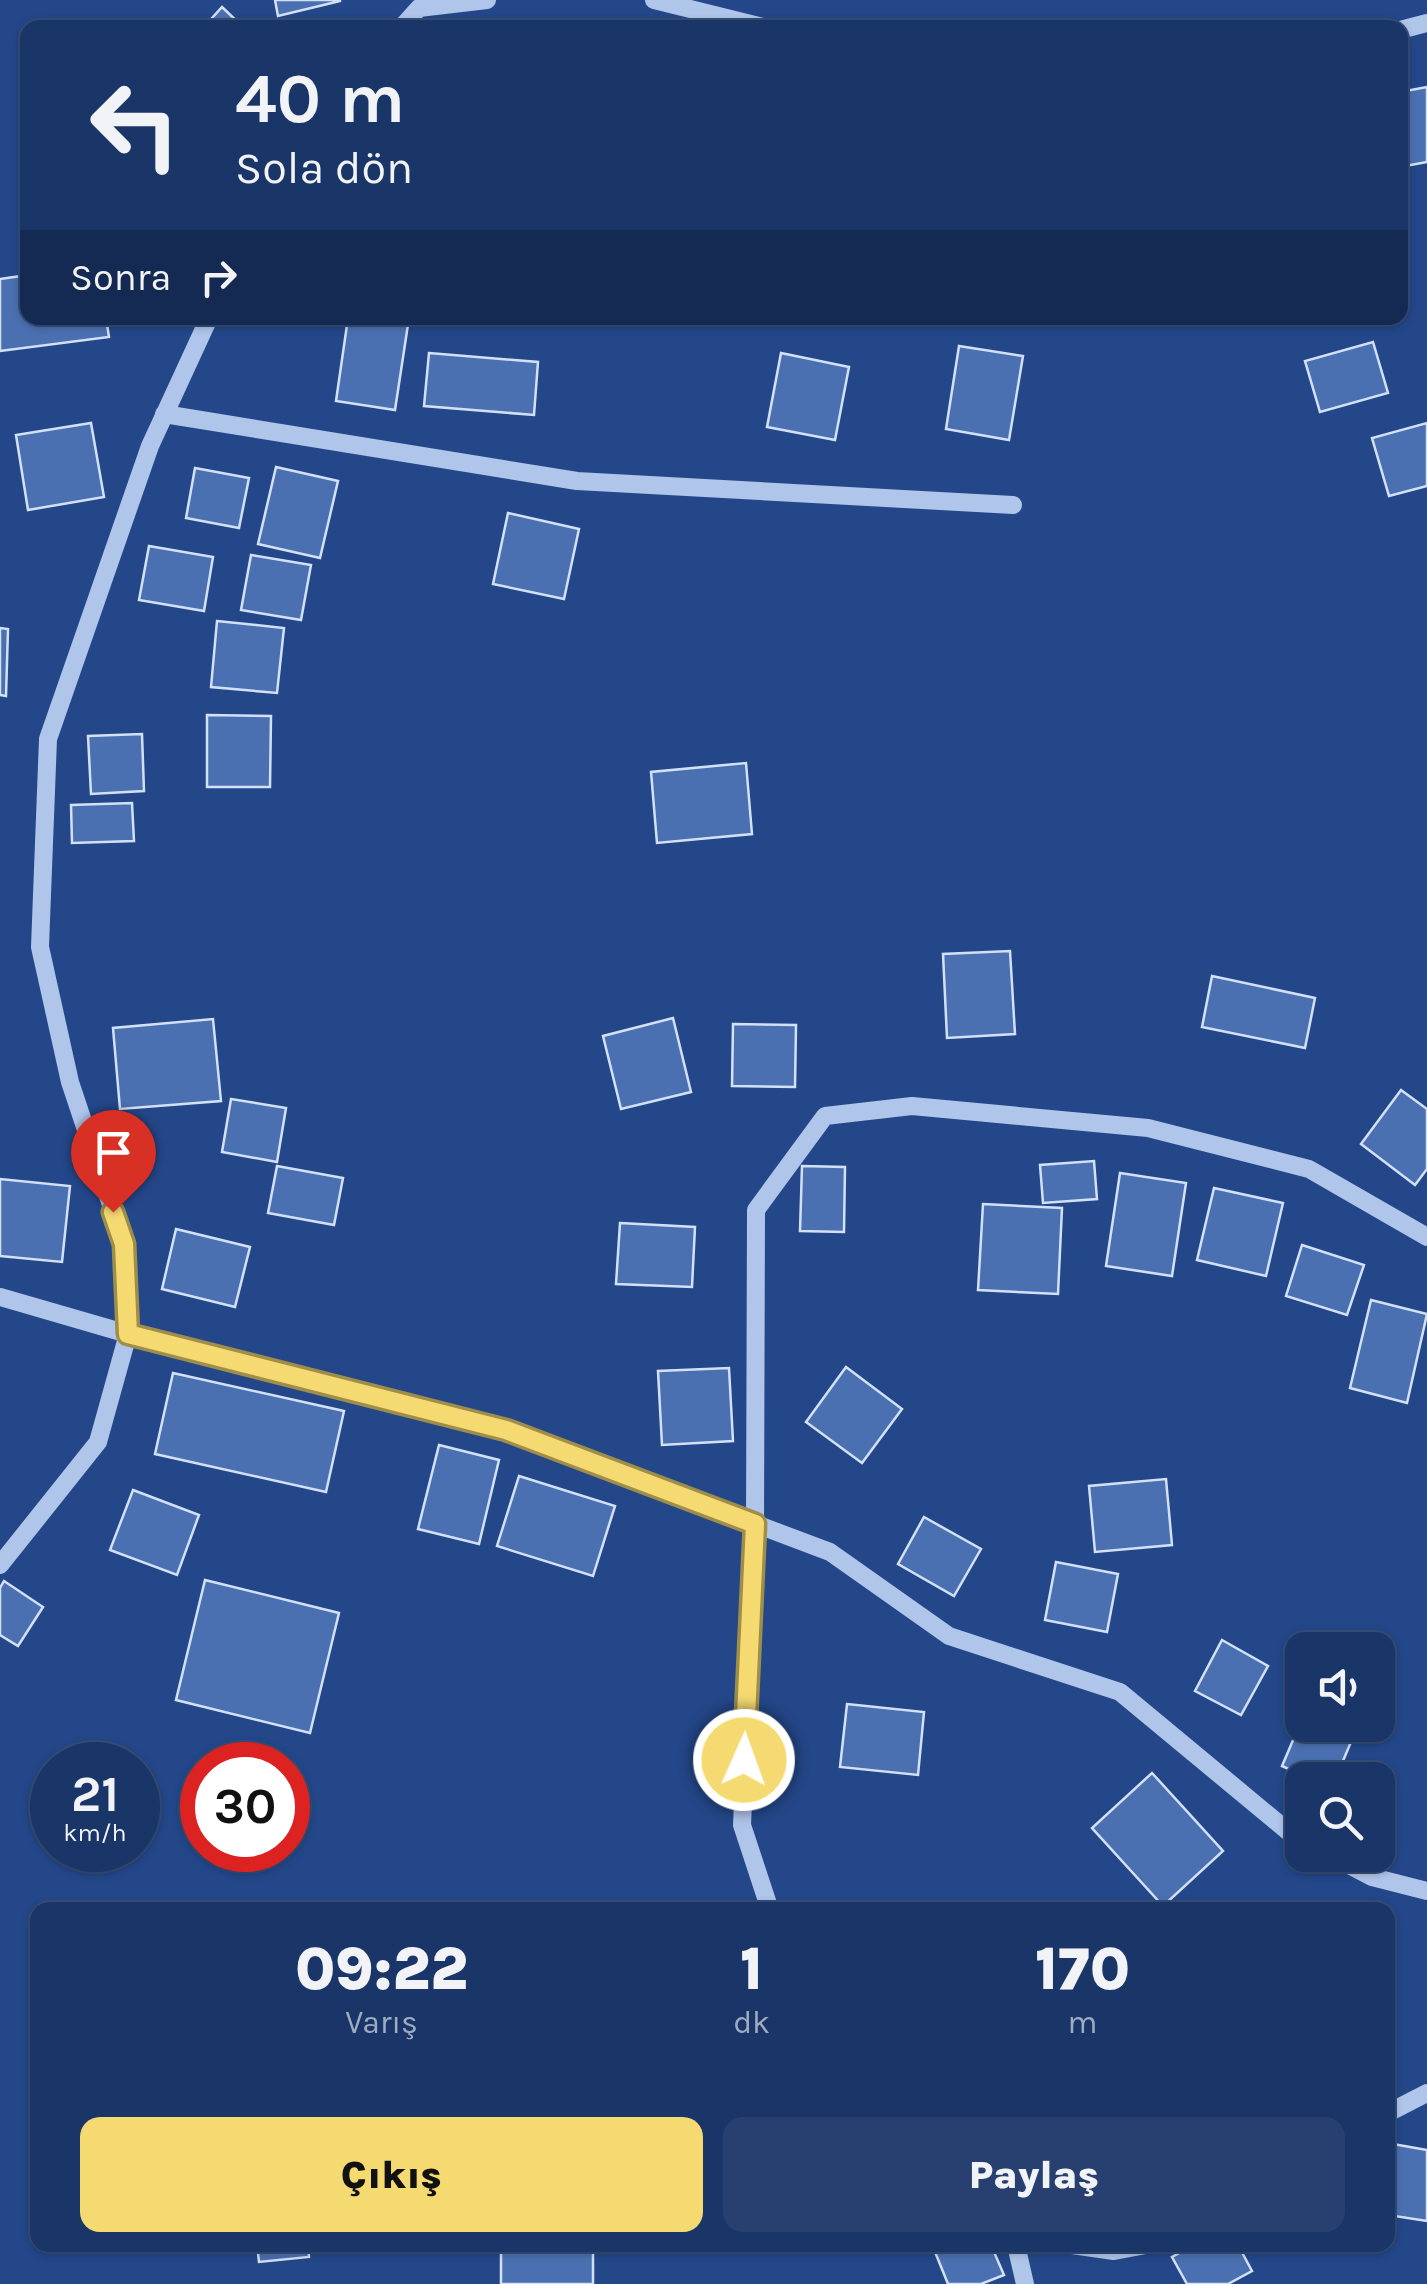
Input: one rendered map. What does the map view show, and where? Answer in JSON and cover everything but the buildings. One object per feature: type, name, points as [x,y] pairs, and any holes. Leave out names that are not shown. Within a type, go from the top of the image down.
[{"type":"street","points":[[408,20],[420,8],[487,0]]},
{"type":"street","points":[[654,0],[735,20]]},
{"type":"street","points":[[0,1566],[98,1442],[128,1334],[124,1244],[70,1082],[40,948],[48,740],[150,446],[206,325]]},
{"type":"street","points":[[164,414],[577,481],[1013,505]]},
{"type":"street","points":[[767,1902],[742,1825],[755,1524],[756,1210],[825,1116],[912,1106],[1148,1128],[1309,1169],[1427,1237]]},
{"type":"street","points":[[0,1296],[128,1334],[506,1430],[830,1552],[949,1636],[1120,1692],[1285,1829]]},
{"type":"street","points":[[1361,1872],[1427,1891]]},
{"type":"street","points":[[1395,2109],[1427,2093]]},
{"type":"street","points":[[1018,2252],[1025,2284]]},
{"type":"route","points":[[113,1212],[124,1244],[128,1334],[506,1430],[755,1524],[744,1760]]}]
